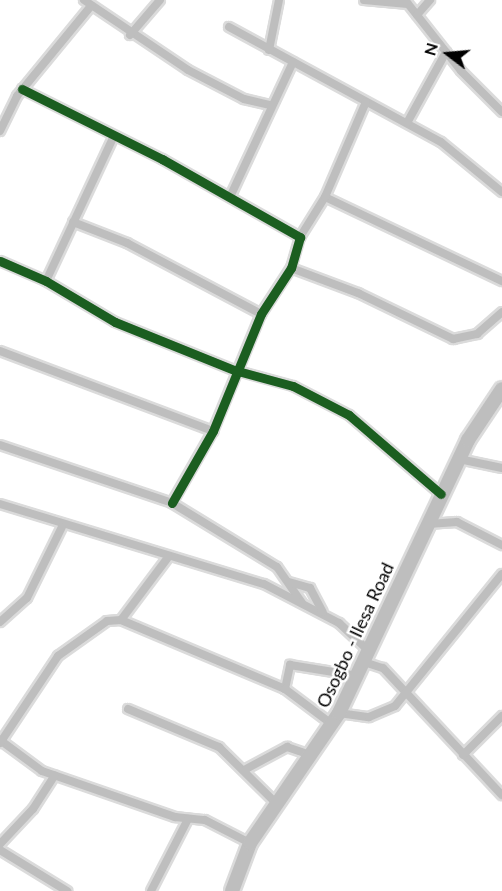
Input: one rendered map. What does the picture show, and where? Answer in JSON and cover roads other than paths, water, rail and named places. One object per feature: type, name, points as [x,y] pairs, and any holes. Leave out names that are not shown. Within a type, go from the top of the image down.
[{"type":"main road","name":"Osogbo - Ilesa Road","points":[[232,891],[250,843],[336,719],[367,657],[441,494],[459,459],[502,389]]},
{"type":"street","points":[[130,34],[160,0]]},
{"type":"street","points":[[269,50],[279,0]]},
{"type":"street","points":[[364,0],[407,2],[446,52],[502,112]]},
{"type":"street","points":[[417,15],[430,0]]},
{"type":"street","points":[[0,131],[22,89],[88,3],[130,34],[244,99],[271,105]]},
{"type":"street","points":[[229,27],[407,123],[466,160],[502,192]]},
{"type":"street","points":[[407,123],[446,52]]},
{"type":"street","points":[[230,197],[293,62]]},
{"type":"street","points":[[22,89],[114,135],[300,237]]},
{"type":"street","points":[[172,503],[213,431],[234,370],[261,314],[291,268],[300,237],[325,197],[366,102]]},
{"type":"street","points":[[46,281],[114,135]]},
{"type":"street","points":[[325,197],[502,281]]},
{"type":"street","points":[[74,222],[127,243],[261,314]]},
{"type":"street","points":[[0,261],[46,281],[115,322],[234,370],[293,386],[349,415],[441,494]]},
{"type":"street","points":[[291,268],[358,293],[453,339],[477,334],[502,312]]},
{"type":"street","points":[[1,353],[213,431]]},
{"type":"street","points":[[0,445],[172,503],[277,567],[302,603]]},
{"type":"street","points":[[459,459],[502,468]]},
{"type":"street","points":[[0,504],[62,527],[264,584],[323,612]]},
{"type":"street","points":[[428,524],[457,522],[502,545]]},
{"type":"street","points":[[0,622],[27,598],[62,527]]},
{"type":"street","points":[[121,620],[169,556]]},
{"type":"street","points":[[250,843],[205,820],[188,819],[55,775],[29,764],[0,741],[57,656],[107,621],[121,620],[285,689],[336,719],[380,714],[408,692],[502,574]]},
{"type":"street","points":[[289,582],[305,584],[323,612],[367,657],[383,668],[408,692],[463,755],[502,795]]},
{"type":"street","points":[[285,689],[290,665],[358,676]]},
{"type":"street","points":[[128,709],[219,747],[246,769],[263,794],[278,804]]},
{"type":"street","points":[[463,755],[502,716]]},
{"type":"street","points":[[246,769],[287,747],[310,755]]},
{"type":"street","points":[[0,844],[33,809],[55,775]]},
{"type":"street","points":[[151,891],[188,819]]},
{"type":"street","points":[[0,850],[67,891]]}]
